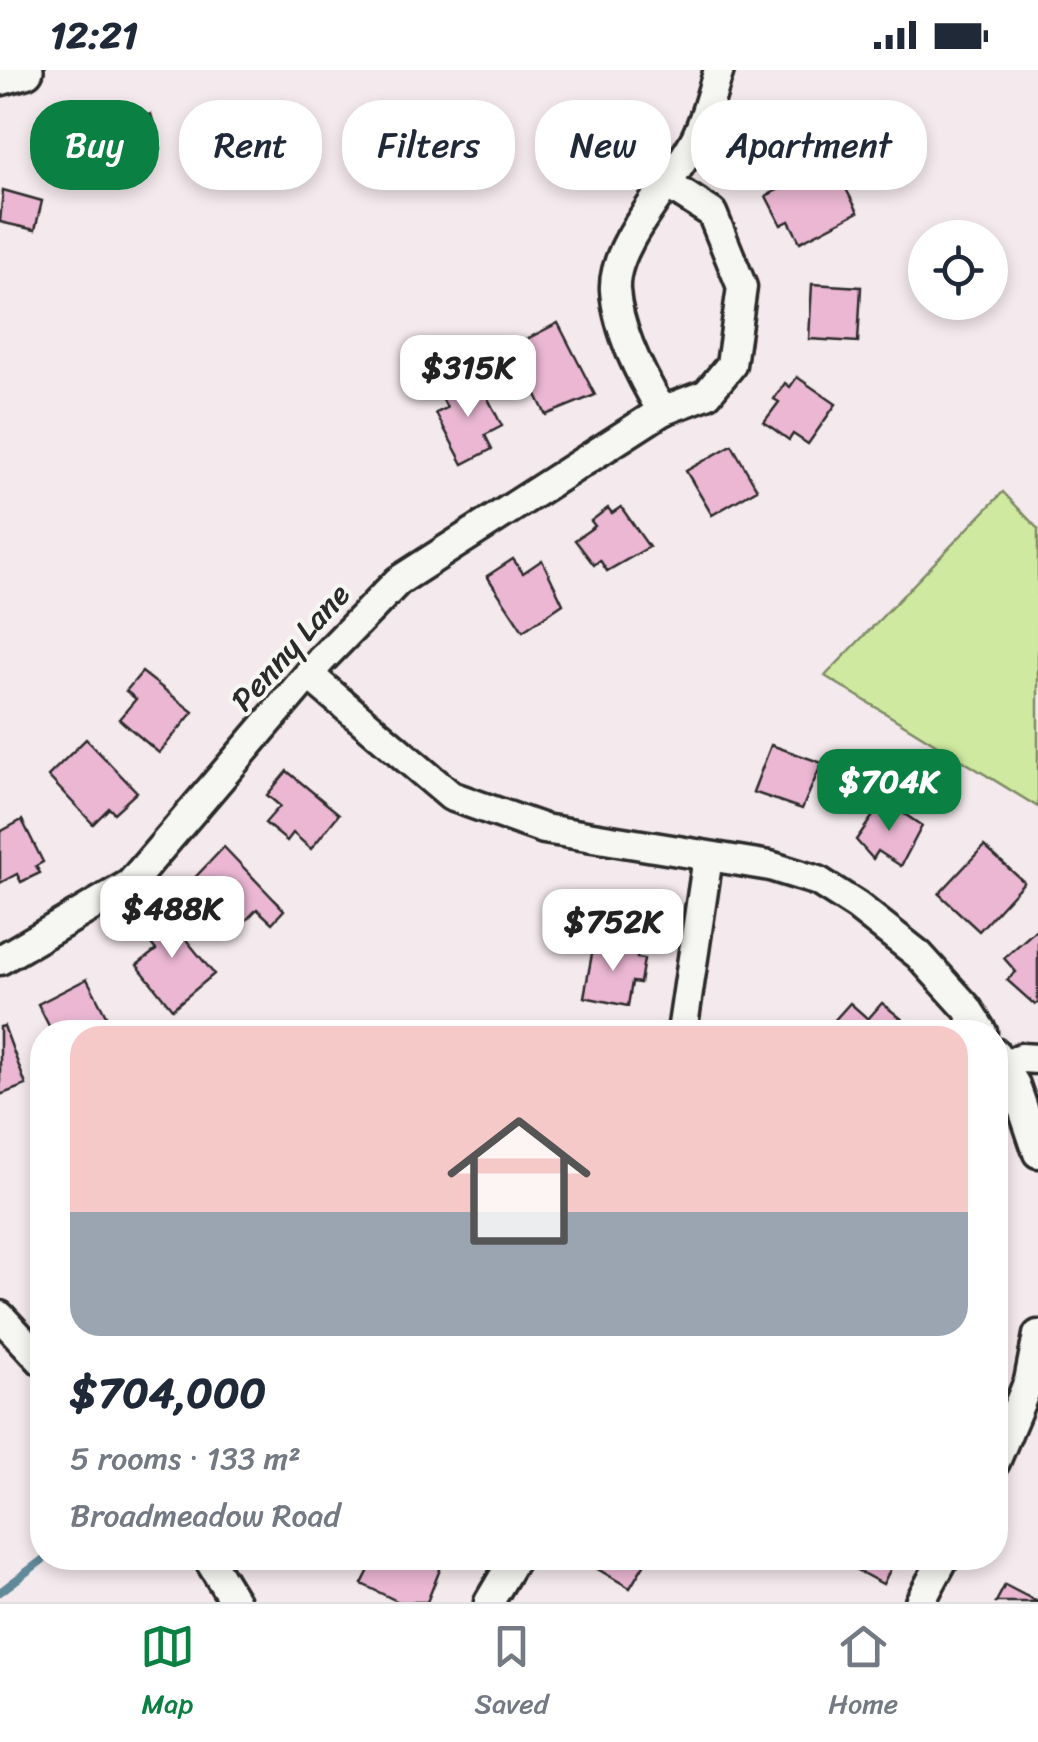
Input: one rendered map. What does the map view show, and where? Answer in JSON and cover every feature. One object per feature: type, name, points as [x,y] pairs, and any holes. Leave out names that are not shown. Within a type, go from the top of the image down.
[{"type":"street","points":[[0,76],[25,70]]},
{"type":"street","points":[[671,178],[697,136],[718,70]]},
{"type":"street","name":"Penny Lane","points":[[0,960],[130,884],[309,675],[398,580],[662,411],[707,394],[730,366],[742,286],[712,212],[671,186]]},
{"type":"street","points":[[662,411],[638,372],[615,288],[623,257],[663,190]]},
{"type":"street","points":[[309,675],[451,796],[544,829],[770,866],[818,881],[919,955],[974,1020]]},
{"type":"street","points":[[684,1020],[708,857]]},
{"type":"street","points":[[1008,1059],[1038,1059]]},
{"type":"street","points":[[1008,1072],[1016,1085],[1038,1153]]},
{"type":"street","points":[[0,1316],[30,1348]]},
{"type":"street","points":[[1008,1431],[1029,1381],[1038,1336]]},
{"type":"street","points":[[215,1570],[235,1602]]},
{"type":"street","points":[[489,1602],[508,1570]]},
{"type":"street","points":[[920,1602],[937,1570]]},
{"type":"green space","points":[[1003,492],[1038,529],[1038,807],[825,676]]},
{"type":"building","points":[[3,190],[42,201],[35,230],[0,222]]},
{"type":"building","points":[[778,190],[847,190],[858,212],[800,242],[789,221],[781,225],[766,196]]},
{"type":"building","points":[[812,284],[861,287],[858,342],[809,339]]},
{"type":"building","points":[[558,323],[595,395],[546,415],[518,358],[530,351],[525,340]]},
{"type":"building","points":[[797,377],[836,404],[808,444],[793,434],[789,440],[764,422],[779,402],[774,399],[785,383],[790,387]]},
{"type":"building","points":[[464,379],[470,389],[480,383],[502,426],[485,435],[492,449],[463,464],[436,413],[447,408],[439,392]]},
{"type":"building","points":[[732,445],[757,489],[712,515],[686,471]]},
{"type":"building","points":[[621,507],[649,547],[607,571],[600,560],[594,565],[575,540],[595,526],[591,521],[608,508],[612,513]]},
{"type":"building","points":[[513,559],[523,573],[542,560],[563,604],[523,631],[487,576]]},
{"type":"building","points":[[142,672],[193,712],[159,753],[119,719],[136,699],[126,691]]},
{"type":"building","points":[[86,739],[137,792],[114,813],[109,808],[93,824],[48,776]]},
{"type":"building","points":[[771,745],[822,763],[802,809],[753,792]]},
{"type":"building","points":[[287,771],[339,814],[311,849],[293,833],[287,841],[265,823],[280,806],[267,795]]},
{"type":"building","points":[[884,800],[922,826],[901,866],[878,851],[873,859],[856,840]]},
{"type":"building","points":[[22,820],[43,862],[36,866],[40,873],[21,882],[17,874],[0,883],[0,832]]},
{"type":"building","points":[[984,846],[1024,882],[979,931],[939,894]]},
{"type":"building","points":[[224,847],[284,910],[272,923],[257,909],[235,932],[186,887]]},
{"type":"building","points":[[162,910],[214,974],[172,1009],[137,965],[156,950],[139,929]]},
{"type":"building","points":[[1038,928],[1035,1005],[1007,980],[1016,972],[1004,958]]},
{"type":"building","points":[[594,943],[638,951],[637,958],[644,959],[640,983],[632,982],[628,1006],[584,997]]},
{"type":"building","points":[[87,979],[108,1020],[46,1020],[38,1004]]},
{"type":"building","points":[[850,1003],[868,1019],[882,1003],[903,1020],[835,1020]]},
{"type":"building","points":[[4,1026],[26,1085],[0,1095],[0,1027]]},
{"type":"building","points":[[369,1570],[440,1570],[427,1602],[399,1602],[362,1584]]},
{"type":"building","points":[[599,1570],[641,1570],[630,1588]]},
{"type":"building","points":[[857,1570],[890,1570],[883,1584]]},
{"type":"building","points":[[1005,1585],[1038,1602],[996,1602]]},
{"type":"waterway","points":[[0,1592],[30,1569]]}]
